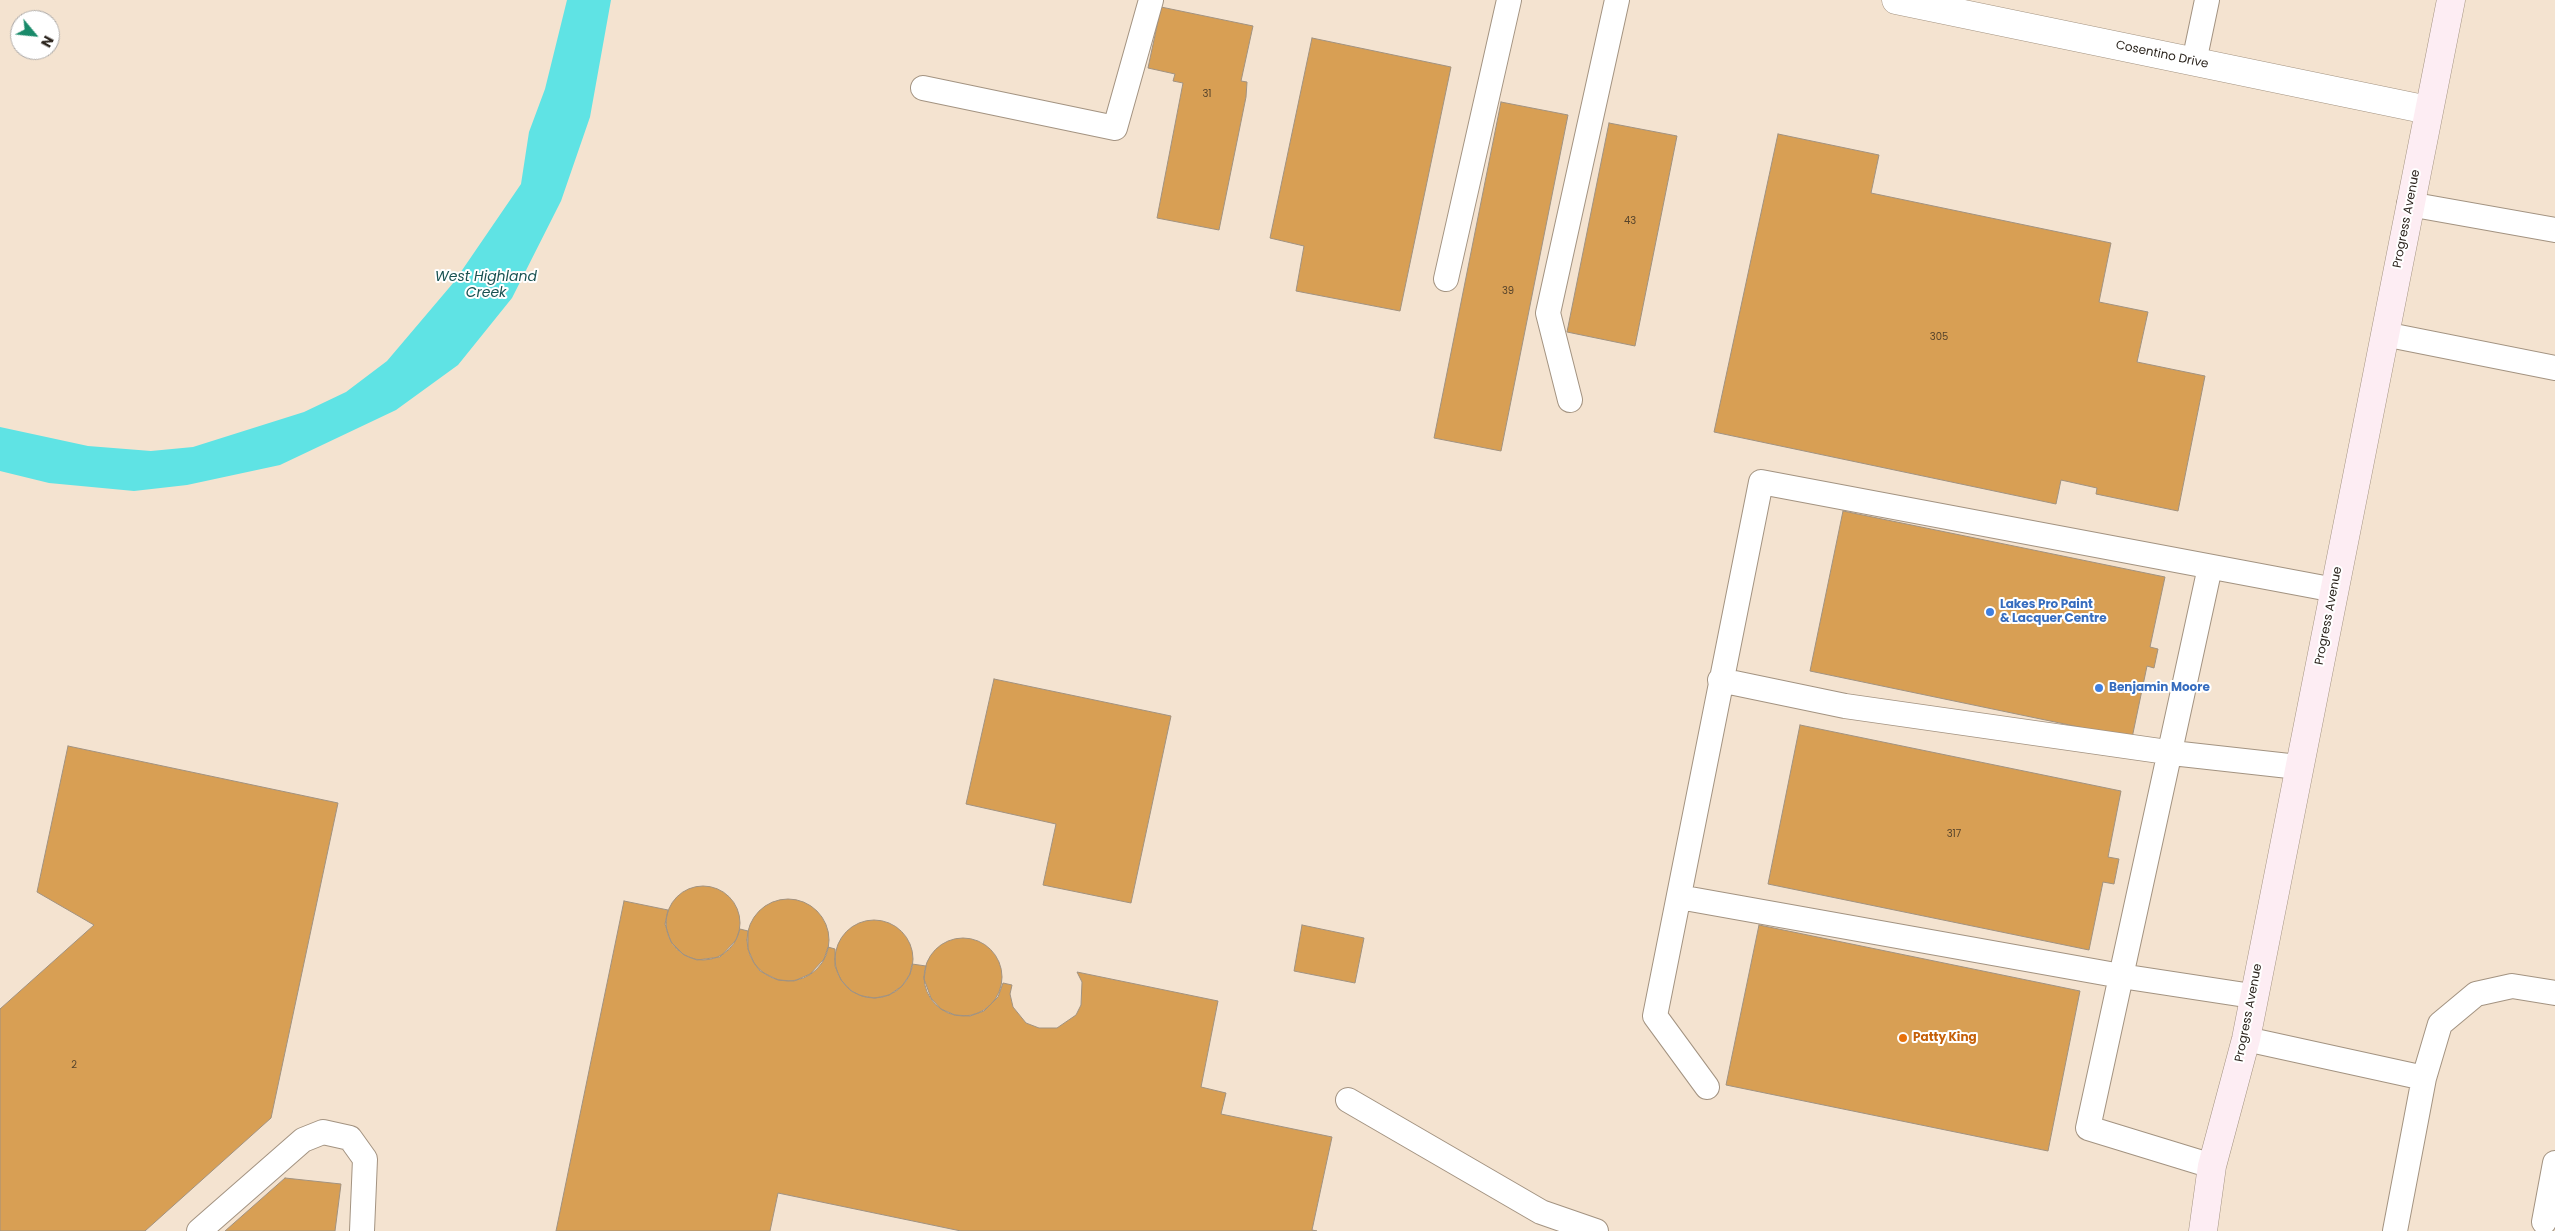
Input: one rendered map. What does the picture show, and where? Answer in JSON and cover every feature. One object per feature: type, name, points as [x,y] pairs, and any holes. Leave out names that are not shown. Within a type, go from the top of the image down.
[{"type":"main road","name":"Progress Avenue","points":[[2203,1231],[2212,1166],[2246,1039],[2252,996],[2335,590],[2409,204],[2451,0]]},
{"type":"street","name":"Cosentino Drive","points":[[1896,0],[2428,110]]},
{"type":"lane","points":[[923,88],[1115,128],[1151,0]]},
{"type":"lane","points":[[1446,279],[1509,0]]},
{"type":"lane","points":[[1570,400],[1548,313],[1616,0]]},
{"type":"lane","points":[[2194,62],[2208,0]]},
{"type":"lane","points":[[2409,204],[2555,230]]},
{"type":"lane","points":[[2384,334],[2555,368]]},
{"type":"lane","points":[[1707,1087],[1655,1016],[1720,680],[1761,482],[2335,590]]},
{"type":"lane","points":[[2210,567],[2088,1128],[2212,1166]]},
{"type":"lane","points":[[1720,680],[1845,706],[2170,752],[2298,767]]},
{"type":"lane","points":[[1679,896],[2121,976],[2252,996]]},
{"type":"lane","points":[[2395,1231],[2424,1078],[2440,1024],[2476,994],[2512,986],[2555,993]]},
{"type":"lane","points":[[2246,1039],[2424,1078]]},
{"type":"lane","points":[[1348,1100],[1540,1212],[1596,1231]]},
{"type":"lane","points":[[200,1231],[303,1140],[323,1132],[350,1138],[365,1159],[362,1231]]},
{"type":"lane","points":[[2544,1222],[2555,1163]]},
{"type":"water","name":"West Highland Creek","points":[[567,0],[611,0],[590,117],[561,201],[512,298],[458,365],[396,410],[280,465],[187,485],[134,491],[49,483],[0,471],[0,427],[88,446],[151,451],[193,447],[304,412],[346,392],[387,361],[454,282],[521,184],[529,132],[545,89]]},
{"type":"building","points":[[1161,7],[1253,26],[1241,81],[1247,82],[1246,97],[1219,230],[1157,218],[1183,83],[1173,81],[1175,74],[1148,68]]},
{"type":"building","points":[[1312,38],[1451,67],[1400,311],[1296,291],[1304,246],[1270,238]]},
{"type":"building","points":[[1501,102],[1568,115],[1501,451],[1434,438]]},
{"type":"building","points":[[1609,123],[1677,136],[1635,346],[1567,332]]},
{"type":"building","points":[[1778,134],[1879,155],[1871,193],[2111,243],[2099,302],[2148,312],[2137,362],[2205,376],[2178,511],[2096,494],[2097,488],[2061,480],[2056,504],[1714,432]]},
{"type":"building","name":"Lakes Pro Paint & Lacquer Centre","points":[[1843,511],[2165,577],[2150,647],[2158,649],[2154,668],[2147,666],[2132,738],[1810,671]]},
{"type":"building","points":[[994,679],[1171,716],[1131,903],[1043,885],[1056,824],[966,804]]},
{"type":"building","points":[[1800,725],[2121,791],[2108,857],[2119,859],[2114,884],[2103,882],[2089,950],[1768,884]]},
{"type":"building","points":[[68,746],[338,803],[271,1118],[145,1231],[0,1231],[0,1009],[94,925],[37,892]]},
{"type":"building","points":[[696,886],[710,886],[724,892],[734,902],[740,916],[738,937],[724,954],[710,960],[696,960],[682,954],[672,944],[666,930],[666,916],[672,902],[682,892]]},
{"type":"building","points":[[788,899],[804,902],[817,911],[826,924],[829,940],[826,956],[817,969],[804,978],[788,981],[772,978],[759,969],[750,956],[747,940],[750,924],[759,911],[772,902]]},
{"type":"building","points":[[624,901],[668,910],[665,924],[671,942],[684,955],[697,960],[720,957],[736,940],[740,929],[748,931],[748,949],[754,963],[760,971],[778,980],[794,981],[810,974],[824,959],[828,947],[835,949],[835,966],[841,980],[851,991],[862,996],[875,998],[889,995],[902,986],[910,974],[912,964],[926,966],[924,979],[931,998],[941,1009],[955,1015],[970,1016],[984,1011],[998,997],[1003,983],[1012,985],[1010,994],[1013,1007],[1026,1023],[1039,1028],[1057,1028],[1076,1015],[1081,1005],[1082,982],[1077,972],[1218,1001],[1201,1087],[1226,1093],[1221,1114],[1332,1137],[1312,1230],[1317,1231],[961,1231],[778,1193],[770,1231],[556,1231]]},
{"type":"building","points":[[874,920],[889,923],[902,931],[910,944],[913,959],[910,974],[902,987],[889,995],[874,998],[859,995],[846,987],[838,974],[835,959],[838,944],[846,931],[859,923]]},
{"type":"building","points":[[1302,925],[1364,938],[1355,983],[1294,971]]},
{"type":"building","name":"Patty King","points":[[1759,925],[2080,991],[2048,1151],[1726,1085]]},
{"type":"building","points":[[963,938],[978,941],[991,949],[999,962],[1002,977],[999,992],[991,1005],[978,1013],[963,1016],[948,1013],[935,1005],[927,992],[924,977],[927,962],[935,949],[948,941]]},
{"type":"building","points":[[285,1178],[341,1184],[335,1231],[225,1231]]},
{"type":"place","name":"Lakes Pro Paint & Lacquer Centre","points":[[1990,612]]},
{"type":"place","name":"Benjamin Moore","points":[[2099,688]]},
{"type":"place","name":"Patty King","points":[[1903,1038]]}]
